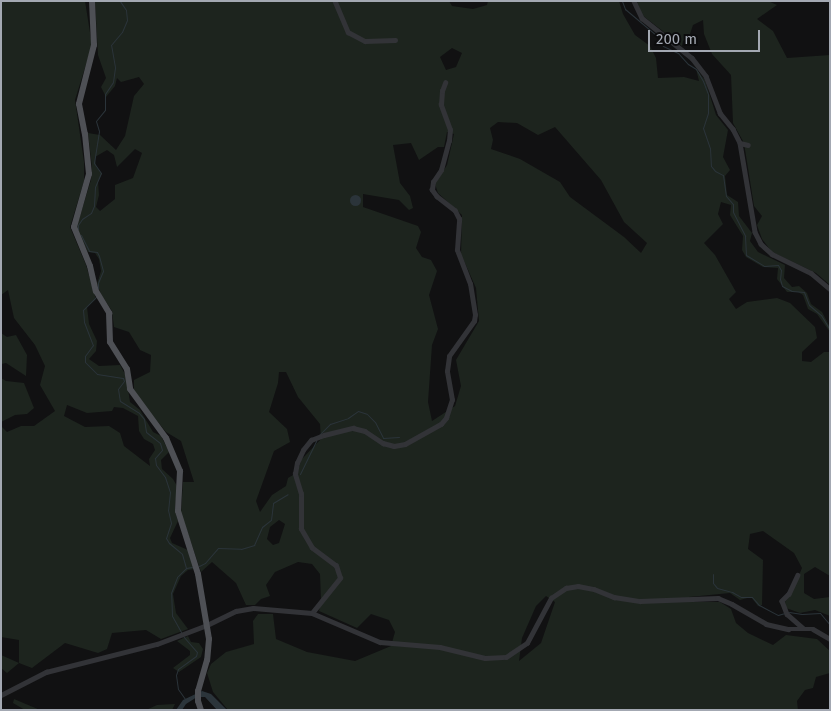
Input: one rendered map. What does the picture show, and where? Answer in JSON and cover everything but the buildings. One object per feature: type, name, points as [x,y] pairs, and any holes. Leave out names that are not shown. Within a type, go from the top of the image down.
[{"type":"main road","points":[[92,1],[94,45],[79,104],[89,174],[74,227],[88,259],[95,285],[109,313],[110,342],[127,370],[130,389],[166,438],[178,465],[180,478],[178,511],[198,574],[209,646],[208,660],[198,691],[198,701],[201,710]]},
{"type":"street","points":[[335,1],[343,24],[348,32],[359,39],[395,40]]},
{"type":"street","points":[[634,1],[642,18],[692,58],[706,76],[720,113],[733,129],[740,143],[759,241],[767,251],[811,273],[830,289]]},
{"type":"street","points":[[312,613],[340,578],[336,566],[312,548],[301,529],[301,494],[295,474],[296,463],[303,450],[311,440],[353,428],[365,431],[383,443],[394,446],[404,444],[441,424],[446,418],[452,400],[447,371],[449,356],[474,321],[475,315],[470,284],[457,250],[459,219],[455,211],[437,197],[432,190],[433,182],[441,170],[449,141],[450,130],[441,98],[445,82]]},
{"type":"street","points":[[740,143],[748,145]]},
{"type":"street","points":[[798,575],[790,594],[782,601],[785,612],[803,628]]},
{"type":"street","points":[[1,694],[46,672],[178,637],[207,626],[236,611],[253,608],[312,613],[380,642],[440,647],[495,658],[506,656],[521,648],[533,635],[545,606],[551,598],[566,588],[578,586],[594,589],[614,597],[640,601],[718,598],[766,624],[788,629],[812,629],[830,639]]},
{"type":"shaded area","points":[[1,1],[85,1],[92,45],[75,100],[84,162],[84,181],[70,227],[86,265],[96,299],[87,307],[89,324],[97,341],[96,351],[89,359],[99,366],[120,365],[126,376],[130,402],[140,410],[153,432],[161,436],[169,452],[161,460],[162,469],[173,479],[177,486],[175,511],[178,521],[170,538],[172,543],[188,550],[195,569],[188,570],[181,576],[173,594],[176,613],[188,629],[161,639],[146,630],[112,633],[107,649],[98,653],[65,643],[32,668],[19,663],[19,640],[1,637],[1,426],[7,432],[21,426],[34,426],[55,411],[40,385],[45,366],[35,345],[14,318],[8,290],[1,295]],"holes":[[[67,405],[87,413],[112,411],[114,407],[123,408],[138,416],[139,431],[144,439],[153,444],[155,450],[149,459],[150,466],[124,446],[120,433],[109,426],[85,427],[64,416]]]},
{"type":"shaded area","points":[[95,1],[449,1],[452,6],[473,9],[487,5],[488,1],[619,1],[623,14],[635,35],[650,46],[656,58],[658,78],[684,77],[699,81],[696,69],[705,80],[716,115],[728,130],[723,157],[730,170],[725,176],[727,195],[738,202],[739,216],[752,233],[750,241],[758,252],[785,265],[784,278],[792,287],[799,286],[807,293],[811,304],[822,312],[830,327],[830,332],[817,314],[808,309],[803,295],[798,292],[787,292],[777,279],[778,268],[763,267],[746,257],[742,250],[743,236],[730,215],[731,205],[721,202],[718,214],[723,224],[704,243],[715,255],[736,292],[729,299],[736,309],[747,302],[777,298],[790,303],[815,327],[817,338],[802,352],[802,361],[811,362],[824,352],[830,352],[830,576],[815,567],[804,574],[804,593],[814,599],[830,597],[830,616],[815,610],[800,613],[786,608],[785,602],[791,594],[802,568],[794,553],[763,531],[750,534],[748,549],[763,560],[762,605],[758,606],[751,597],[740,600],[730,593],[689,597],[688,602],[720,602],[731,609],[736,623],[748,633],[773,645],[786,635],[817,639],[830,651],[830,673],[816,677],[813,688],[805,690],[797,701],[798,710],[228,710],[213,692],[207,673],[211,664],[226,652],[254,644],[253,621],[258,614],[273,614],[276,639],[307,652],[355,661],[391,646],[395,632],[389,620],[371,614],[357,628],[319,611],[321,600],[320,574],[312,564],[298,562],[275,572],[266,585],[270,596],[261,599],[255,605],[246,605],[236,583],[212,562],[201,572],[181,513],[183,482],[194,482],[181,441],[166,432],[134,392],[134,380],[150,372],[151,355],[140,350],[129,332],[114,327],[112,311],[97,284],[101,271],[99,259],[95,253],[88,252],[76,229],[91,180],[92,167],[88,133],[100,135],[116,150],[125,136],[134,96],[144,84],[139,77],[121,82],[117,78],[115,86],[106,97],[101,87],[106,78],[98,55]],"holes":[[[452,48],[462,53],[456,67],[446,70],[440,57]],[[498,122],[517,123],[538,135],[555,127],[601,180],[624,222],[647,243],[641,253],[624,237],[570,197],[560,182],[520,159],[491,149],[493,140],[490,128]],[[447,132],[454,134],[447,165],[435,184],[438,193],[462,215],[461,254],[476,288],[479,321],[456,360],[461,386],[455,406],[432,421],[428,402],[432,345],[438,329],[429,295],[437,271],[431,260],[422,257],[416,248],[421,232],[418,226],[363,207],[363,194],[399,200],[409,210],[413,208],[410,196],[400,183],[393,145],[411,143],[419,160],[438,147],[444,147]],[[135,149],[142,153],[133,178],[115,185],[115,199],[100,211],[96,207],[99,195],[98,181],[102,174],[96,166],[95,157],[107,150],[114,155],[117,167]],[[279,372],[286,372],[298,397],[320,424],[321,439],[301,460],[298,472],[288,478],[286,486],[272,495],[260,512],[256,501],[274,451],[290,442],[287,429],[269,412],[278,383]],[[279,520],[285,524],[279,543],[273,545],[267,539],[270,527]],[[546,596],[555,602],[541,643],[519,661],[522,638],[536,606]]]},
{"type":"shaded area","points":[[637,1],[768,1],[777,5],[757,19],[773,31],[787,58],[830,55],[830,285],[816,273],[772,252],[762,239],[757,225],[762,216],[754,206],[744,143],[733,123],[731,75],[712,54],[704,34],[703,20],[693,25],[689,37],[683,41],[682,46],[642,15]]},
{"type":"shaded area","points":[[355,194],[361,200],[355,206],[349,200]]},
{"type":"shaded area","points":[[1,333],[7,337],[16,335],[27,355],[26,376],[6,363],[1,364]]},
{"type":"shaded area","points":[[1,378],[6,381],[24,383],[34,408],[27,414],[15,415],[1,422]]},
{"type":"shaded area","points":[[188,636],[191,642],[199,643],[203,649],[201,657],[179,672],[173,668],[190,655],[190,651],[177,641]]},
{"type":"shaded area","points":[[1,655],[19,663],[7,673],[1,668]]},
{"type":"shaded area","points":[[202,691],[211,694],[227,710],[217,710],[205,697],[197,697],[186,704],[182,710],[176,710],[183,700]]},
{"type":"shaded area","points":[[14,699],[40,710],[25,710],[13,703]]},
{"type":"shaded area","points":[[175,704],[172,710],[146,710],[157,705]]},
{"type":"waterway","points":[[78,229],[82,219],[91,213],[94,206],[95,187],[101,173],[94,163],[99,131],[96,121],[105,110],[105,94],[113,82],[115,67],[111,45],[122,32],[127,20],[126,10],[120,1]]},
{"type":"waterway","points":[[622,1],[625,9],[655,34],[663,46],[678,53],[688,64],[696,69],[703,81],[708,94],[708,113],[703,128],[710,148],[711,166],[715,171],[723,175],[726,196],[733,204],[733,212],[745,236],[746,255],[764,266],[778,265],[781,270],[780,279],[782,286],[792,291],[804,292],[809,305],[821,315],[830,330]]},
{"type":"waterway","points":[[81,235],[89,251],[97,252],[99,256],[103,271],[98,288]]},
{"type":"waterway","points":[[97,296],[83,310],[84,322],[93,345],[85,356],[85,362],[97,374],[123,378],[124,381],[118,389],[120,401],[139,413],[144,419],[146,432],[160,443],[162,450],[155,458],[156,465],[165,477],[170,492],[168,510],[171,523],[166,538],[182,554],[186,568]]},
{"type":"waterway","points":[[319,435],[330,424],[348,418],[358,411],[367,414],[375,422],[383,438],[399,437]]},
{"type":"waterway","points":[[300,474],[316,441]]},
{"type":"waterway","points":[[199,566],[205,563],[218,548],[241,549],[254,545],[262,527],[271,520],[273,503],[288,494]]},
{"type":"waterway","points":[[181,632],[172,616],[171,593],[177,577],[186,568],[192,567]]},
{"type":"waterway","points":[[713,574],[713,583],[717,588],[732,592],[741,597],[752,597],[759,605],[778,615],[785,613]]},
{"type":"waterway","points":[[789,612],[802,614],[820,613],[830,625]]},
{"type":"waterway","points":[[183,636],[197,652],[196,656],[178,669],[176,675],[178,689],[185,699]]}]
